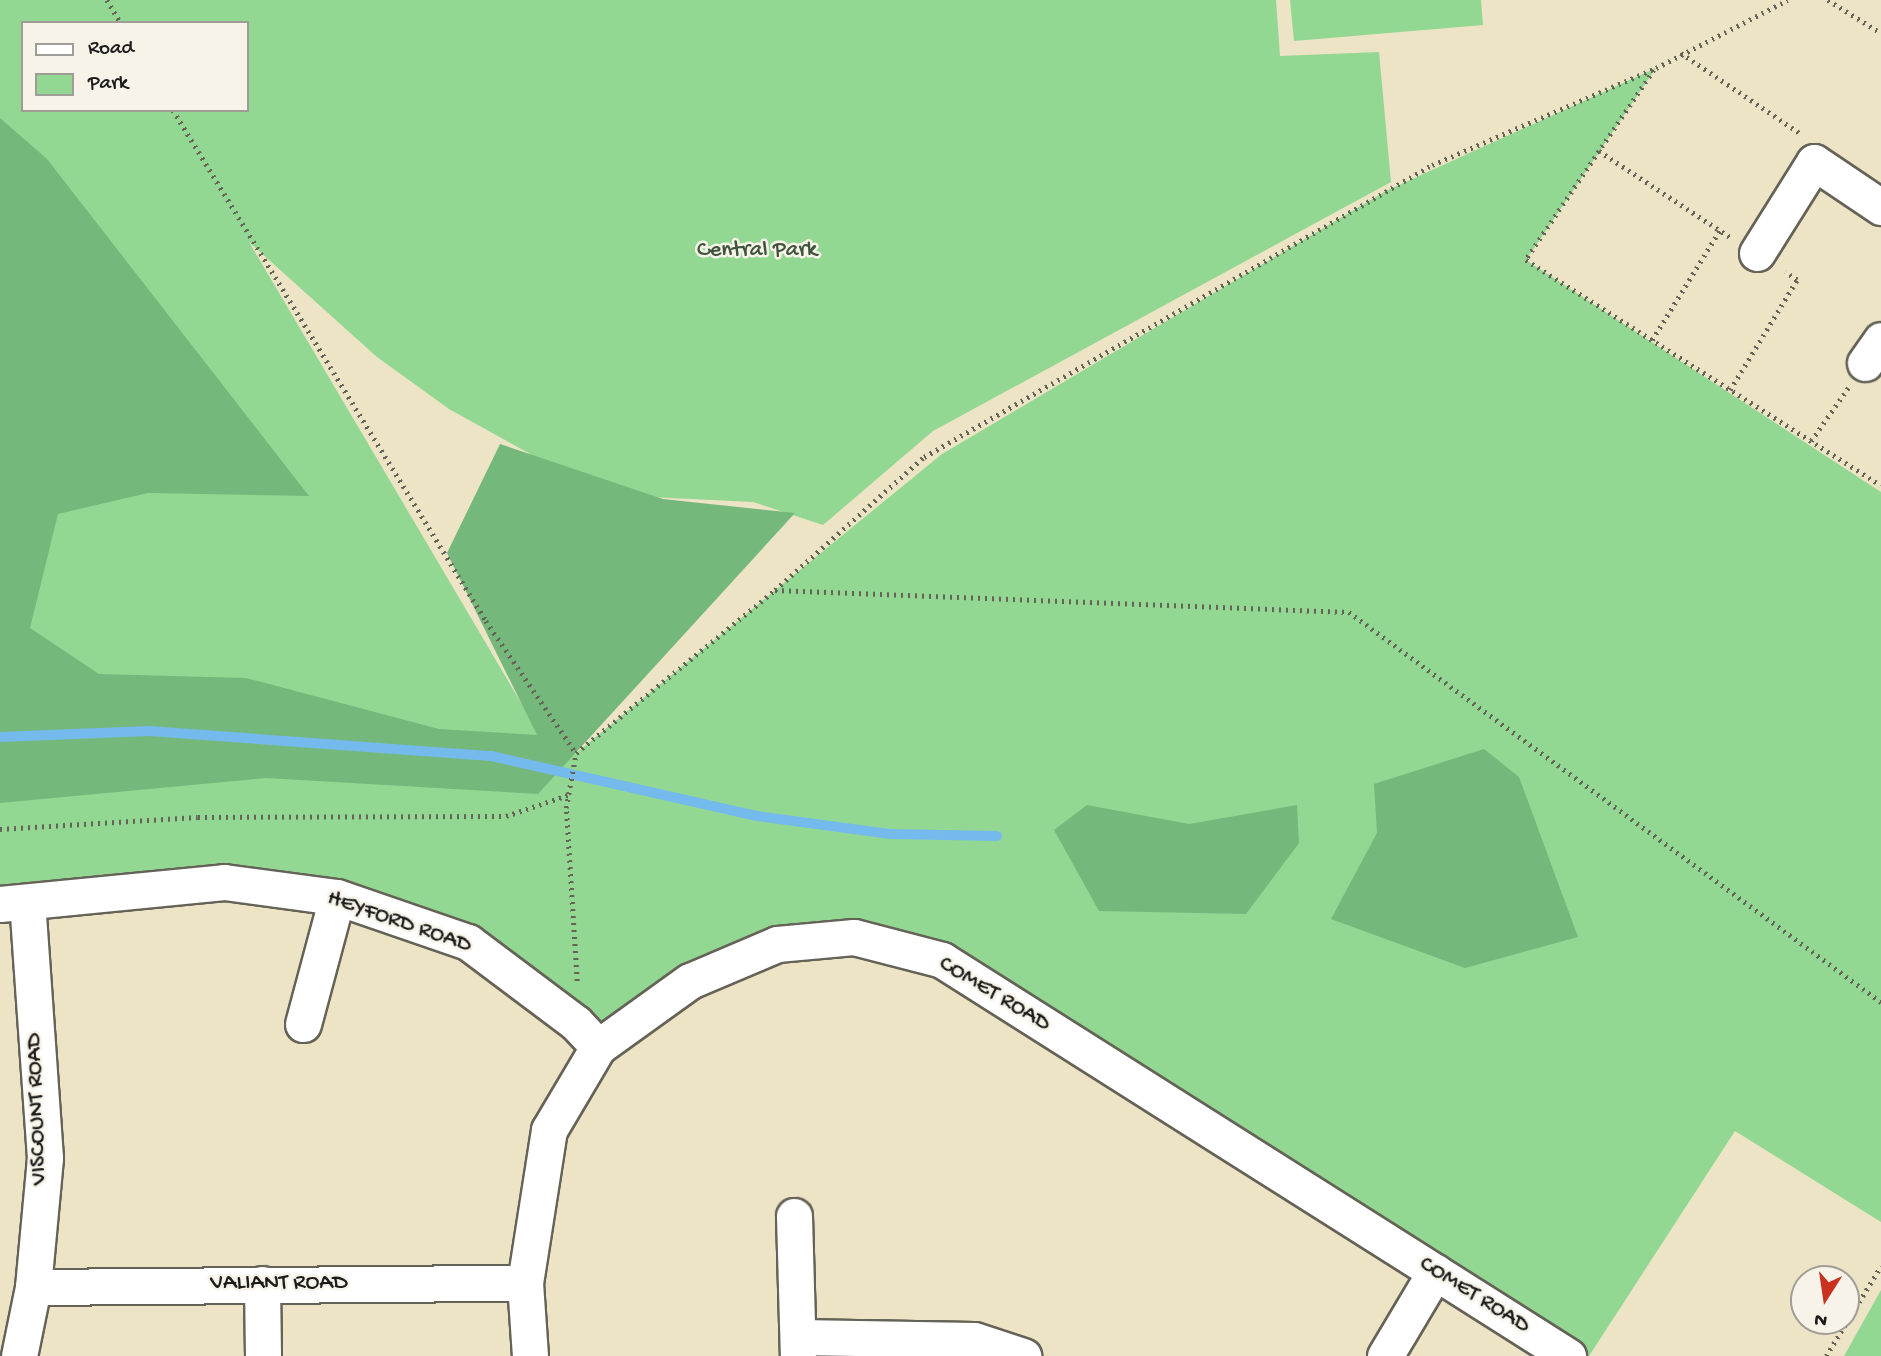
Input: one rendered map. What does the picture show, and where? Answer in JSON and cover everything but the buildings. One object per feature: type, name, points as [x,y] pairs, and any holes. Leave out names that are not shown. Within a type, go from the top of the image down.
[{"type":"street","points":[[1757,253],[1814,162],[1881,206]]},
{"type":"street","name":"HEYFORD ROAD","points":[[14,904],[225,881],[337,897],[468,942],[587,1035]]},
{"type":"street","points":[[303,1024],[337,897]]},
{"type":"street","name":"VISCOUNT ROAD","points":[[14,904],[45,1158],[33,1287],[19,1356]]},
{"type":"street","name":"COMET ROAD","points":[[530,1356],[525,1283],[549,1130],[587,1035],[690,981],[777,944],[854,937],[942,960],[1568,1356]]},
{"type":"street","points":[[794,1216],[798,1347],[974,1340],[1023,1356]]},
{"type":"street","points":[[1385,1356],[1435,1272]]},
{"type":"street","name":"VALIANT ROAD","points":[[33,1287],[525,1283]]},
{"type":"street","points":[[262,1284],[263,1356]]},
{"type":"path","points":[[107,0],[120,21]]},
{"type":"path","points":[[587,1035],[568,795],[576,753],[775,590],[924,457],[1432,165],[1656,68],[1788,0]]},
{"type":"path","points":[[1828,0],[1881,33]]},
{"type":"path","points":[[1681,53],[1816,144],[1814,162]]},
{"type":"path","points":[[1656,68],[1525,260],[1881,485]]},
{"type":"path","points":[[174,112],[486,621],[576,753]]},
{"type":"path","points":[[1599,151],[1797,280],[1730,390]]},
{"type":"path","points":[[1652,340],[1720,230]]},
{"type":"path","points":[[1811,441],[1873,352]]},
{"type":"path","points":[[775,590],[1349,612],[1881,1002]]},
{"type":"path","points":[[0,829],[198,817],[506,816],[568,795]]},
{"type":"path","points":[[1826,1356],[1881,1266]]},
{"type":"green space","name":"Central Park","points":[[0,0],[1276,0],[1280,56],[1379,52],[1391,182],[933,431],[823,525],[753,502],[649,497],[552,466],[449,409],[377,357],[249,242],[559,767],[942,454],[1386,191],[1656,68],[1526,260],[1881,492],[1881,1222],[1735,1131],[1589,1356],[1568,1356],[942,960],[777,944],[598,1047],[468,942],[224,882],[0,907]]},
{"type":"green space","points":[[1290,0],[1481,0],[1483,25],[1294,41]]},
{"type":"green space","points":[[0,118],[47,159],[309,496],[148,493],[58,514],[30,628],[99,674],[246,678],[439,729],[537,735],[447,553],[500,444],[663,499],[795,513],[538,794],[266,778],[0,803]]},
{"type":"green space","points":[[1484,749],[1519,777],[1578,937],[1465,968],[1331,919],[1377,833],[1374,784]]},
{"type":"green space","points":[[1087,805],[1189,824],[1297,805],[1299,843],[1246,914],[1099,911],[1054,830]]},
{"type":"green space","points":[[1881,1290],[1881,1356],[1844,1356],[1856,1335],[1860,1335],[1860,1327]]},
{"type":"waterway","points":[[0,737],[149,731],[491,756],[757,816],[891,834],[997,836]]}]
